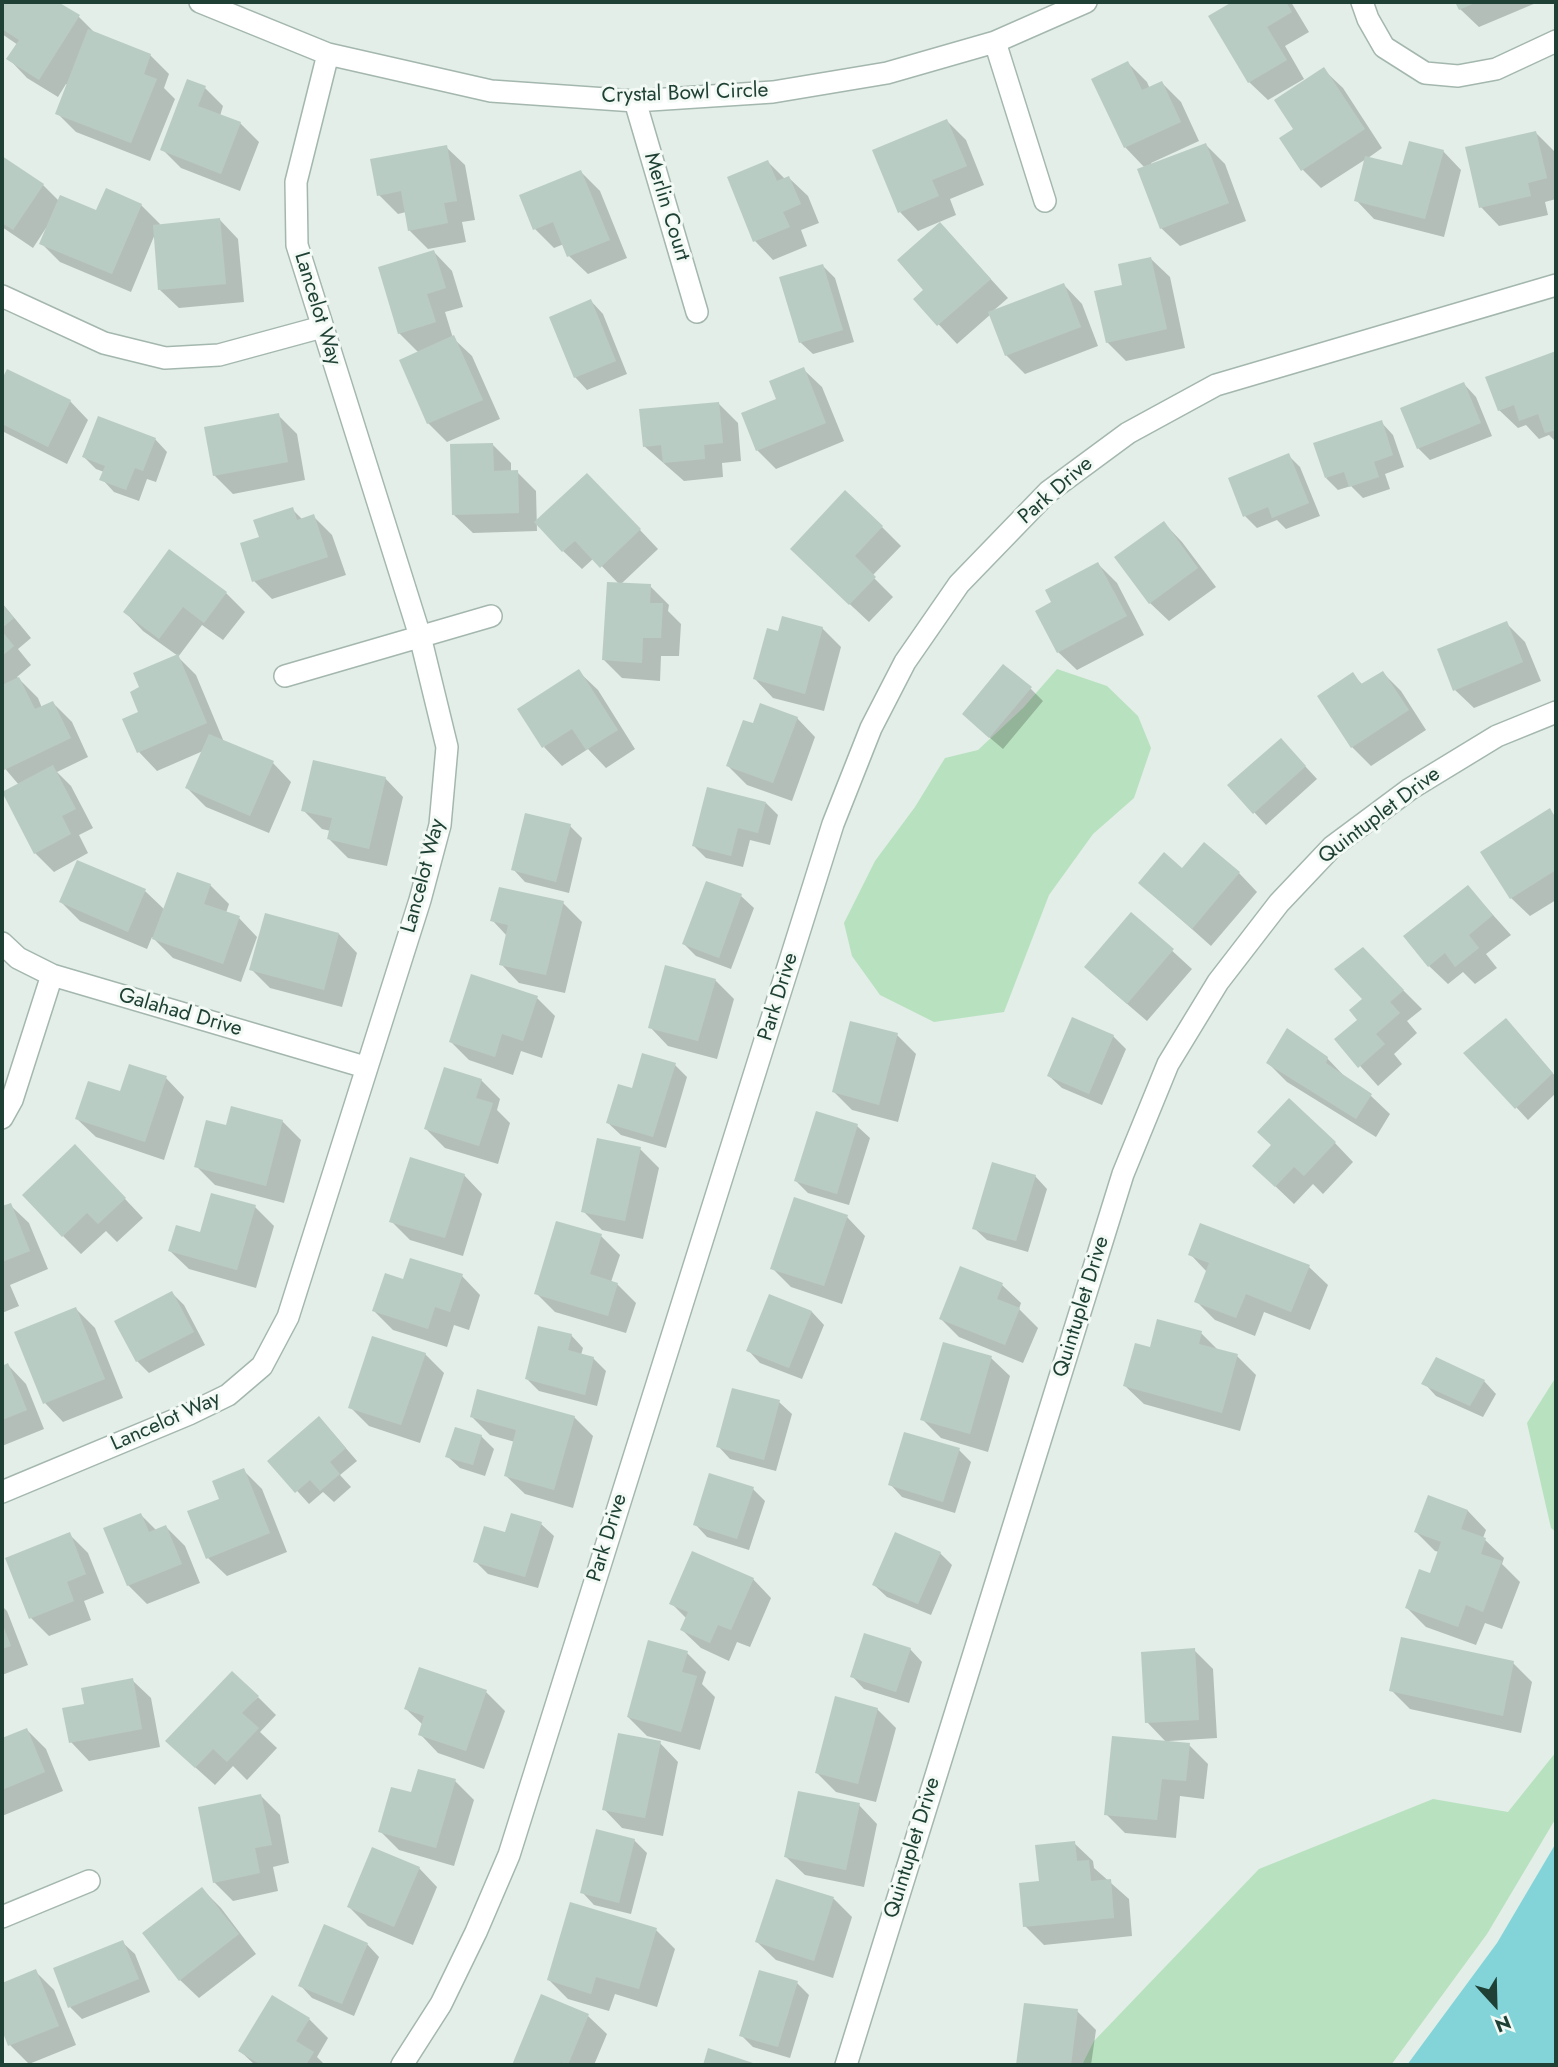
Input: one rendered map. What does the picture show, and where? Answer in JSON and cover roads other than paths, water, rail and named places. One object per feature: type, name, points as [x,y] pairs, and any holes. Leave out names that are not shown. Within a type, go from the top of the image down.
[{"type":"street","name":"Crystal Bowl Circle","points":[[200,2],[328,54],[491,91],[635,101],[773,92],[887,74],[995,42],[1086,2]]},
{"type":"street","points":[[1362,2],[1384,47],[1425,73],[1458,76],[1496,69],[1556,41]]},
{"type":"street","points":[[995,42],[1045,201]]},
{"type":"street","name":"Lancelot Way","points":[[2,1492],[189,1414],[228,1395],[262,1366],[288,1317],[420,900],[440,825],[447,747],[420,636],[297,245],[296,182],[328,54]]},
{"type":"street","name":"Merlin Court","points":[[635,101],[697,312]]},
{"type":"street","name":"Park Drive","points":[[402,2065],[441,2004],[509,1855],[833,824],[871,728],[905,662],[958,584],[1048,492],[1128,433],[1216,385],[1556,285]]},
{"type":"street","points":[[2,296],[104,343],[165,358],[219,355],[322,327]]},
{"type":"street","points":[[285,676],[491,616]]},
{"type":"street","name":"Quintuplet Drive","points":[[846,2065],[1123,1174],[1168,1064],[1217,982],[1279,903],[1332,847],[1410,789],[1497,736],[1556,712]]},
{"type":"street","name":"Galahad Drive","points":[[2,943],[18,958],[52,975],[365,1067]]},
{"type":"street","points":[[2,1118],[12,1100],[52,975]]},
{"type":"street","points":[[2,1917],[89,1881]]},
{"type":"water","points":[[1556,1843],[1556,2065],[1407,2065],[1497,1943]]}]
